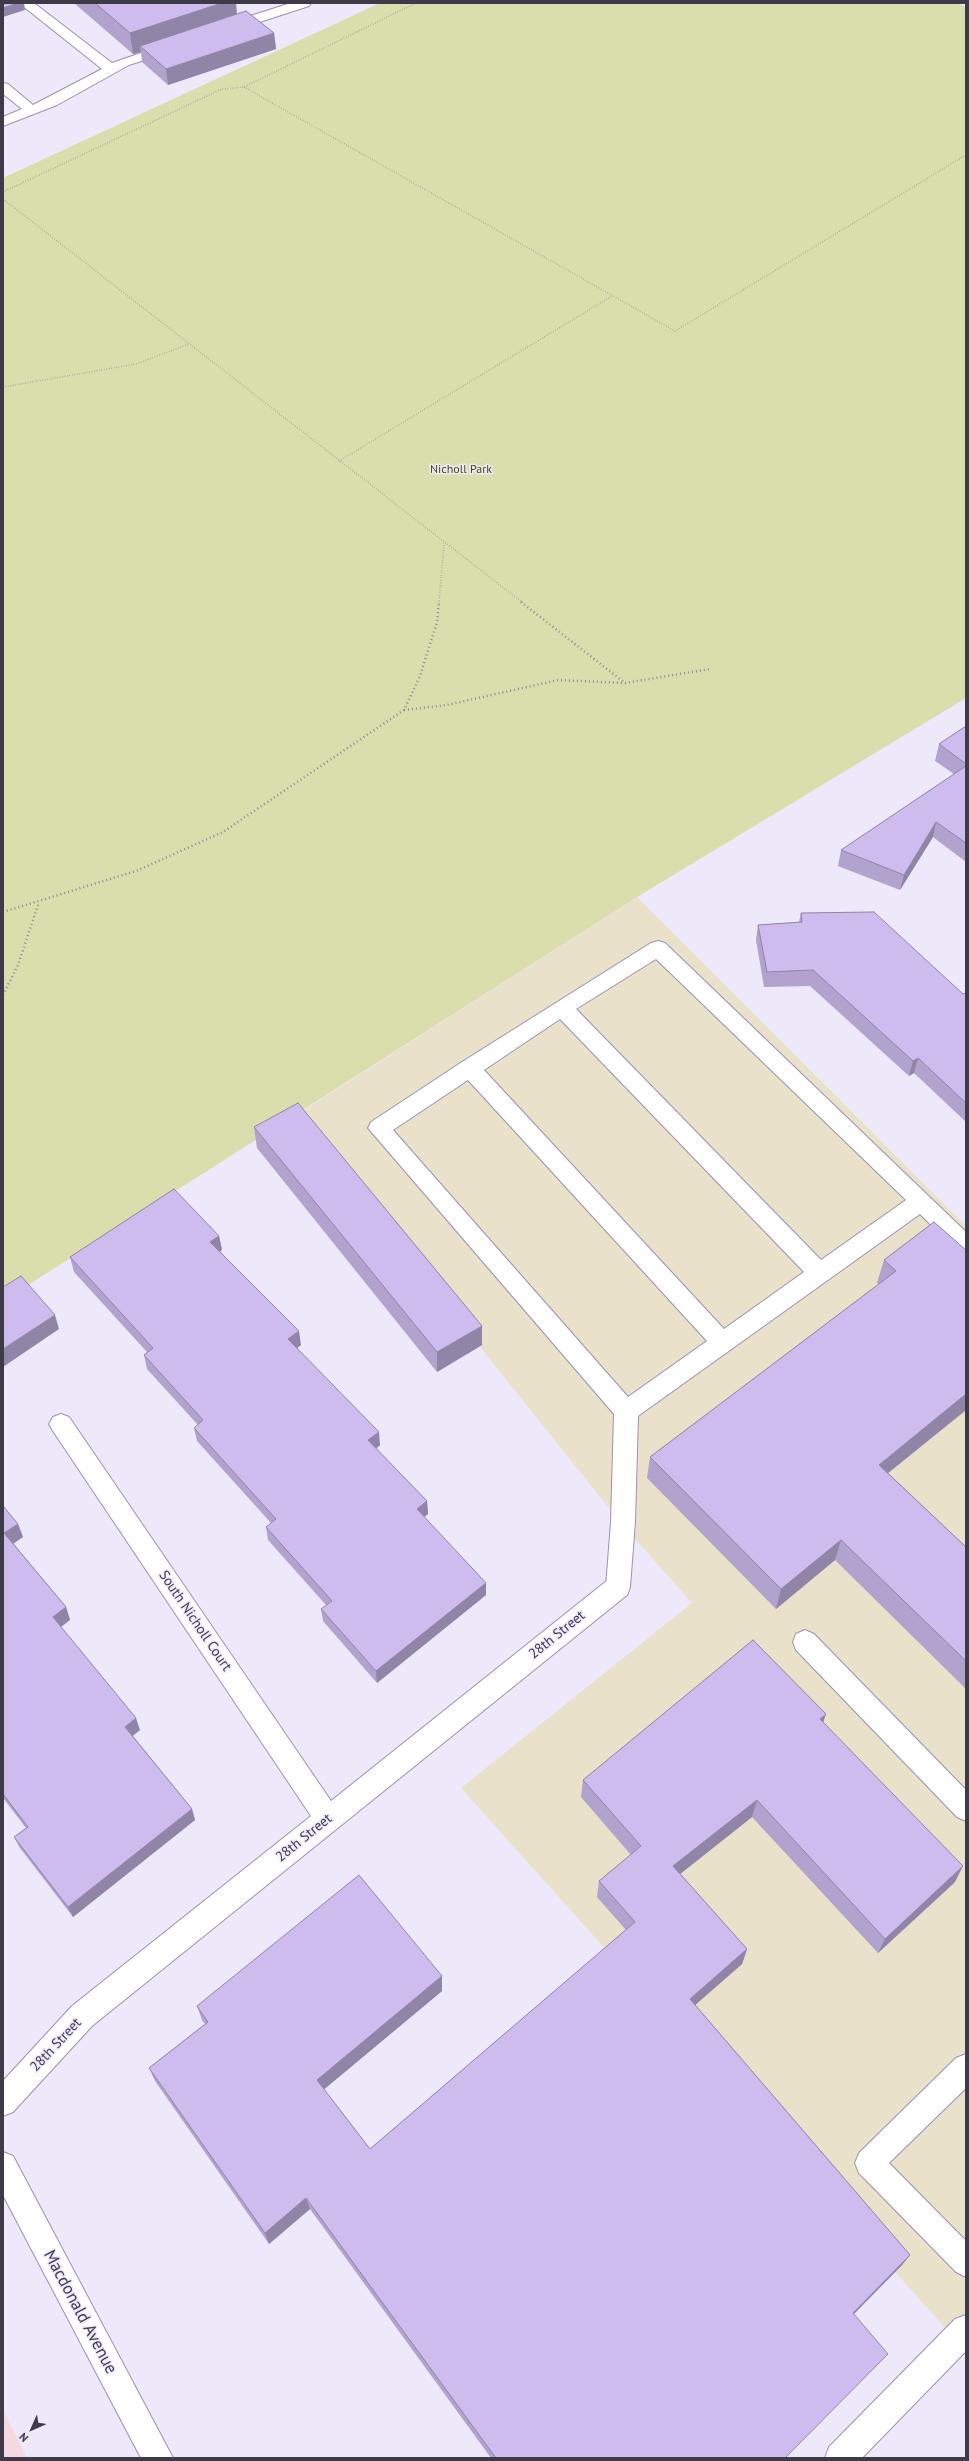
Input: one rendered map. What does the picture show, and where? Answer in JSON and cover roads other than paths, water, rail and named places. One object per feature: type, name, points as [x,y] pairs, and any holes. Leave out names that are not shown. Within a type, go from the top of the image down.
[{"type":"street","points":[[26,3],[111,69]]},
{"type":"street","points":[[214,32],[299,4]]},
{"type":"street","points":[[3,122],[32,111],[124,62],[184,42]]},
{"type":"street","points":[[3,87],[32,111]]},
{"type":"street","points":[[921,1201],[626,1411],[379,1128],[469,1068],[658,948],[921,1201],[966,1246]]},
{"type":"street","points":[[562,1008],[819,1273]]},
{"type":"street","points":[[469,1068],[722,1342]]},
{"type":"street","name":"28th Street","points":[[3,2102],[82,2016],[618,1587],[623,1522],[626,1411]]},
{"type":"street","name":"South Nicholl Court","points":[[61,1424],[328,1819]]},
{"type":"street","points":[[805,1642],[966,1808]]},
{"type":"street","points":[[966,2068],[869,2163],[966,2262]]},
{"type":"street","name":"Macdonald Avenue","points":[[3,2166],[158,2458]]},
{"type":"street","points":[[840,2458],[966,2330]]},
{"type":"park label","name":"Nicholl Park","points":[[461,470]]}]
